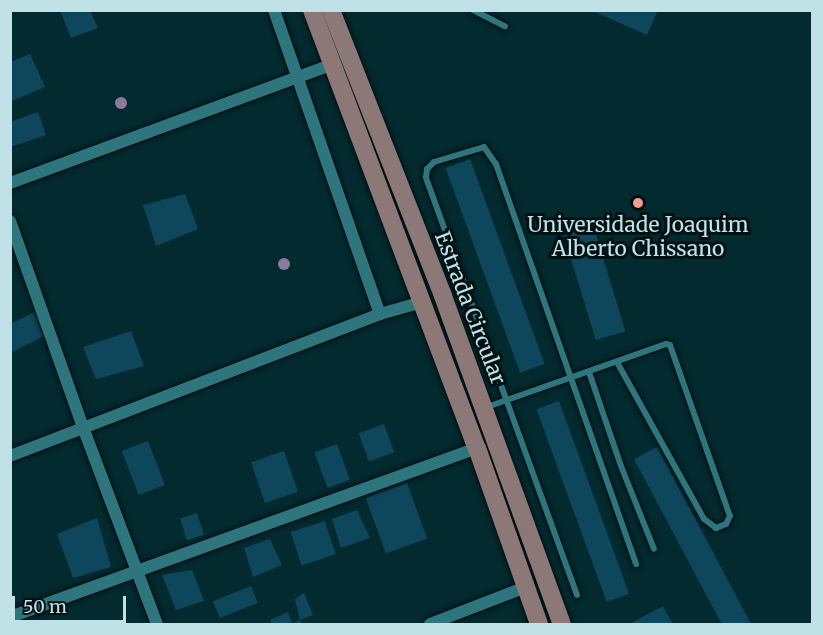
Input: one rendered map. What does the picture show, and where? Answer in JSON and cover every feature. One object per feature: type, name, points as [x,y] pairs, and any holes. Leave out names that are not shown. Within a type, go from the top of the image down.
[{"type":"main road","points":[[312,10],[477,448],[539,624]]},
{"type":"main road","name":"Estrada Circular","points":[[331,10],[484,409],[561,624]]},
{"type":"street","points":[[274,10],[380,314]]},
{"type":"street","points":[[10,183],[333,64]]},
{"type":"street","points":[[10,221],[84,430],[157,624]]},
{"type":"street","points":[[10,456],[84,430],[380,314],[422,302]]},
{"type":"street","points":[[10,616],[139,572],[321,502],[477,448]]},
{"type":"street","points":[[430,624],[526,587]]},
{"type":"lane","points":[[473,10],[505,26]]},
{"type":"lane","points":[[578,595],[426,177],[427,169],[434,162],[484,147],[496,164],[636,564]]},
{"type":"lane","points":[[484,409],[508,398],[666,344],[670,345],[730,516],[726,524],[716,528],[704,519],[617,362]]},
{"type":"lane","points":[[589,372],[621,466],[654,549]]},
{"type":"building","points":[[60,10],[90,10],[98,28],[71,38]]},
{"type":"building","points":[[591,10],[658,10],[647,35]]},
{"type":"building","points":[[30,54],[45,87],[10,102],[10,62]]},
{"type":"building","points":[[38,112],[46,135],[10,147],[10,122]]},
{"type":"building","points":[[470,159],[545,364],[520,373],[446,168]]},
{"type":"building","points":[[185,194],[198,229],[156,246],[143,205]]},
{"type":"building","points":[[593,225],[625,331],[596,340],[563,234]]},
{"type":"building","points":[[35,312],[46,335],[10,353],[10,324]]},
{"type":"building","points":[[131,331],[144,366],[96,379],[83,347]]},
{"type":"building","points":[[559,401],[629,594],[607,602],[536,409]]},
{"type":"building","points":[[384,424],[394,452],[369,461],[359,433]]},
{"type":"building","points":[[148,441],[165,485],[139,495],[122,451]]},
{"type":"building","points":[[337,444],[350,480],[327,488],[314,452]]},
{"type":"building","points":[[657,447],[751,624],[722,624],[634,459]]},
{"type":"building","points":[[284,451],[298,492],[265,503],[251,462]]},
{"type":"building","points":[[407,483],[427,538],[386,553],[366,498]]},
{"type":"building","points":[[357,510],[370,538],[341,548],[332,519]]},
{"type":"building","points":[[197,513],[204,535],[187,540],[180,519]]},
{"type":"building","points":[[97,518],[111,567],[73,578],[57,534]]},
{"type":"building","points":[[325,521],[336,554],[302,565],[291,532]]},
{"type":"building","points":[[270,539],[282,565],[253,577],[244,548]]},
{"type":"building","points":[[192,570],[204,601],[176,610],[162,575]]},
{"type":"building","points":[[251,586],[258,603],[220,618],[213,601]]},
{"type":"building","points":[[304,593],[313,615],[300,620],[295,599]]},
{"type":"building","points":[[663,606],[673,624],[629,624]]},
{"type":"building","points":[[288,612],[292,624],[272,624],[270,620]]},
{"type":"place","name":"Universidade Joaquim Alberto Chissano","points":[[638,203]]}]
